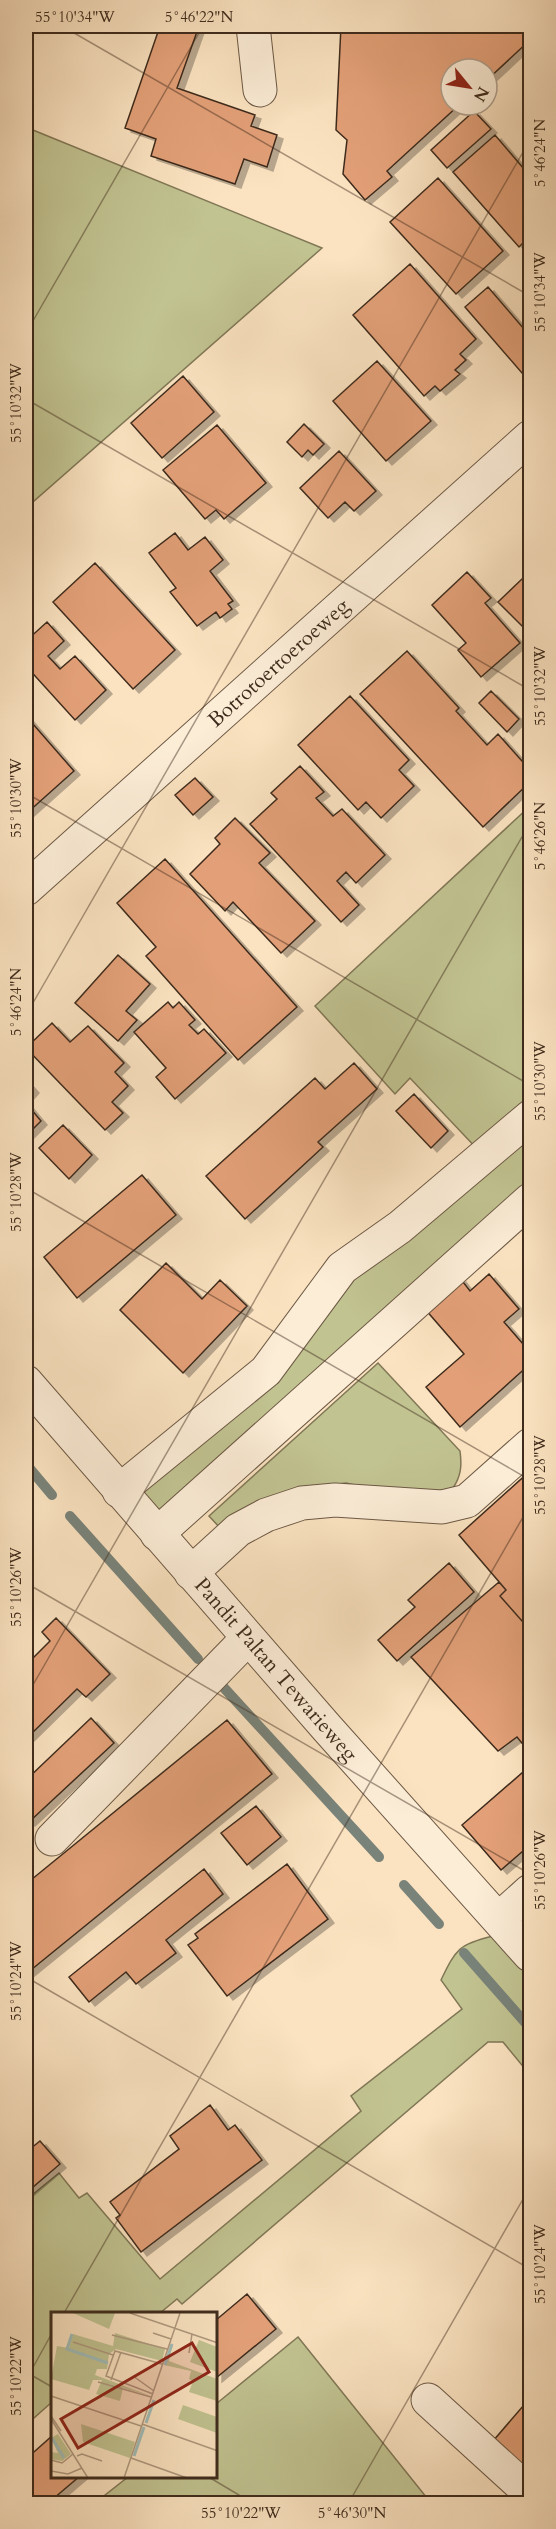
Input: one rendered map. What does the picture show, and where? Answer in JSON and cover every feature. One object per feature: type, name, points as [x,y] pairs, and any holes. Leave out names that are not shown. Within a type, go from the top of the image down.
[{"type":"street","points":[[253,26],[260,90]]},
{"type":"street","name":"Botrotoertoeroeweg","points":[[26,889],[531,437]]},
{"type":"street","points":[[119,1491],[266,1371],[342,1268],[400,1227],[531,1117]]},
{"type":"street","points":[[157,1534],[531,1200]]},
{"type":"street","name":"Pandit Paltan Tewarieweg","points":[[26,1382],[248,1638],[531,1955]]},
{"type":"street","points":[[191,1573],[238,1530],[266,1515],[302,1503],[335,1500],[442,1507],[467,1501],[531,1445]]},
{"type":"street","points":[[52,1839],[248,1638]]},
{"type":"street","points":[[499,1919],[531,1892]]},
{"type":"street","points":[[428,2400],[531,2493]]},
{"type":"green space","points":[[28,128],[322,248],[26,508],[26,130]]},
{"type":"green space","points":[[530,806],[530,1108],[480,1152],[410,1078],[395,1094],[315,1006]]},
{"type":"green space","points":[[530,1124],[530,1185],[161,1511],[152,1509],[138,1492],[355,1265]]},
{"type":"green space","points":[[378,1363],[460,1451],[460,1471],[453,1488],[441,1491],[381,1491],[346,1483],[300,1489],[222,1530],[209,1516]]},
{"type":"green space","points":[[493,1936],[530,1977],[530,2075],[503,2042],[488,2042],[182,2304],[177,2299],[161,2312],[51,2312],[51,2403],[26,2425],[26,2200],[59,2173],[79,2198],[87,2193],[160,2279],[361,2111],[351,2096],[462,2009],[441,1980],[460,1949]]},
{"type":"green space","points":[[298,2337],[431,2503],[95,2503],[127,2478],[218,2478],[218,2402]]},
{"type":"building","points":[[160,26],[199,26],[177,88],[255,115],[251,126],[277,135],[267,167],[244,159],[235,184],[151,156],[156,139],[125,128]]},
{"type":"building","points":[[341,26],[530,26],[530,40],[499,69],[499,57],[439,57],[439,117],[446,117],[387,171],[392,177],[365,200],[343,174],[347,140],[336,130]]},
{"type":"building","points":[[467,117],[480,117],[491,129],[447,168],[431,150]]},
{"type":"building","points":[[495,135],[530,176],[530,236],[519,247],[453,172]]},
{"type":"building","points":[[438,178],[503,251],[456,294],[390,222]]},
{"type":"building","points":[[410,264],[476,339],[460,354],[466,360],[455,370],[460,374],[440,391],[435,386],[424,396],[353,315]]},
{"type":"building","points":[[488,287],[530,336],[530,366],[522,373],[465,307]]},
{"type":"building","points":[[377,361],[431,421],[386,461],[333,401]]},
{"type":"building","points":[[183,376],[214,412],[162,458],[131,423]]},
{"type":"building","points":[[304,424],[324,444],[313,455],[308,450],[302,457],[287,442]]},
{"type":"building","points":[[217,425],[266,483],[224,519],[216,510],[205,519],[163,470]]},
{"type":"building","points":[[339,451],[376,491],[354,511],[345,502],[328,518],[300,488]]},
{"type":"building","points":[[175,533],[188,550],[205,537],[223,560],[210,571],[233,601],[228,604],[232,609],[220,618],[216,612],[197,626],[170,592],[176,588],[149,553]]},
{"type":"building","points":[[95,563],[175,650],[133,689],[53,602]]},
{"type":"building","points":[[467,572],[491,598],[485,603],[520,643],[481,677],[458,650],[466,643],[432,605]]},
{"type":"building","points":[[523,578],[530,587],[530,620],[523,627],[498,602]]},
{"type":"building","points":[[47,622],[64,641],[48,656],[60,669],[75,656],[106,690],[75,720],[26,666],[26,641]]},
{"type":"building","points":[[407,651],[459,708],[456,711],[487,745],[498,734],[530,770],[530,782],[483,827],[360,694]]},
{"type":"building","points":[[491,691],[519,719],[507,732],[479,703]]},
{"type":"building","points":[[350,696],[409,760],[399,770],[414,786],[381,818],[366,802],[358,810],[298,745]]},
{"type":"building","points":[[26,716],[74,771],[27,813],[26,812]]},
{"type":"building","points":[[300,766],[324,792],[316,798],[333,816],[342,809],[385,855],[356,883],[346,872],[337,881],[359,905],[341,922],[250,824],[277,799],[271,793]]},
{"type":"building","points":[[195,778],[213,797],[193,815],[175,795]]},
{"type":"building","points":[[235,818],[270,853],[259,863],[315,921],[281,953],[233,902],[225,911],[190,874],[220,844],[215,838]]},
{"type":"building","points":[[165,859],[297,1007],[238,1060],[146,956],[156,947],[117,903]]},
{"type":"building","points":[[118,955],[150,984],[126,1011],[137,1020],[118,1041],[75,1003]]},
{"type":"building","points":[[168,1002],[173,1008],[179,1002],[195,1020],[189,1025],[198,1034],[204,1029],[226,1053],[175,1099],[156,1077],[166,1068],[134,1032]]},
{"type":"building","points":[[52,1023],[70,1042],[88,1026],[124,1063],[115,1072],[128,1086],[112,1102],[123,1113],[105,1130],[26,1048]]},
{"type":"building","points":[[354,1063],[377,1089],[318,1142],[323,1147],[245,1219],[206,1176],[315,1078],[325,1089]]},
{"type":"building","points":[[26,1081],[33,1089],[26,1097]]},
{"type":"building","points":[[414,1094],[448,1131],[431,1148],[396,1111]]},
{"type":"building","points":[[26,1103],[41,1121],[26,1136]]},
{"type":"building","points":[[63,1125],[92,1155],[69,1179],[39,1148]]},
{"type":"building","points":[[142,1175],[176,1215],[77,1298],[44,1257]]},
{"type":"building","points":[[166,1263],[202,1299],[220,1280],[247,1306],[183,1373],[120,1310]]},
{"type":"building","points":[[489,1274],[519,1309],[504,1322],[530,1352],[530,1364],[460,1427],[426,1387],[464,1354],[425,1309],[460,1278],[470,1291]]},
{"type":"building","points":[[530,1471],[530,1630],[500,1596],[506,1590],[459,1535]]},
{"type":"building","points":[[449,1563],[474,1592],[397,1661],[378,1640],[415,1607],[408,1600]]},
{"type":"building","points":[[499,1582],[506,1590],[500,1596],[530,1630],[530,1753],[517,1737],[498,1751],[411,1657]]},
{"type":"building","points":[[56,1618],[110,1674],[86,1697],[77,1689],[26,1739],[26,1665],[50,1641],[42,1632]]},
{"type":"building","points":[[91,1718],[114,1743],[29,1822],[26,1819],[26,1780]]},
{"type":"building","points":[[227,1720],[272,1774],[26,1974],[26,1884]]},
{"type":"building","points":[[530,1766],[530,1845],[501,1870],[462,1825]]},
{"type":"building","points":[[256,1806],[281,1837],[247,1865],[221,1833]]},
{"type":"building","points":[[287,1864],[328,1919],[227,1996],[188,1945],[198,1938],[195,1934]]},
{"type":"building","points":[[204,1869],[223,1894],[166,1940],[176,1953],[136,1984],[126,1972],[89,2002],[69,1977]]},
{"type":"building","points":[[210,2105],[228,2130],[235,2125],[262,2160],[141,2252],[116,2218],[120,2215],[110,2202],[179,2149],[170,2136]]},
{"type":"building","points":[[40,2141],[60,2164],[26,2193],[26,2145],[30,2149]]},
{"type":"building","points":[[247,2294],[276,2329],[218,2376],[218,2318]]},
{"type":"building","points":[[530,2398],[530,2474],[493,2441]]},
{"type":"building","points":[[51,2437],[51,2478],[78,2478],[47,2504],[26,2504],[26,2459]]},
{"type":"waterway","points":[[26,1464],[52,1495]]},
{"type":"waterway","points":[[70,1516],[198,1659]]},
{"type":"waterway","points":[[215,1678],[379,1857]]},
{"type":"waterway","points":[[404,1885],[439,1924]]},
{"type":"waterway","points":[[464,1953],[530,2028]]}]
